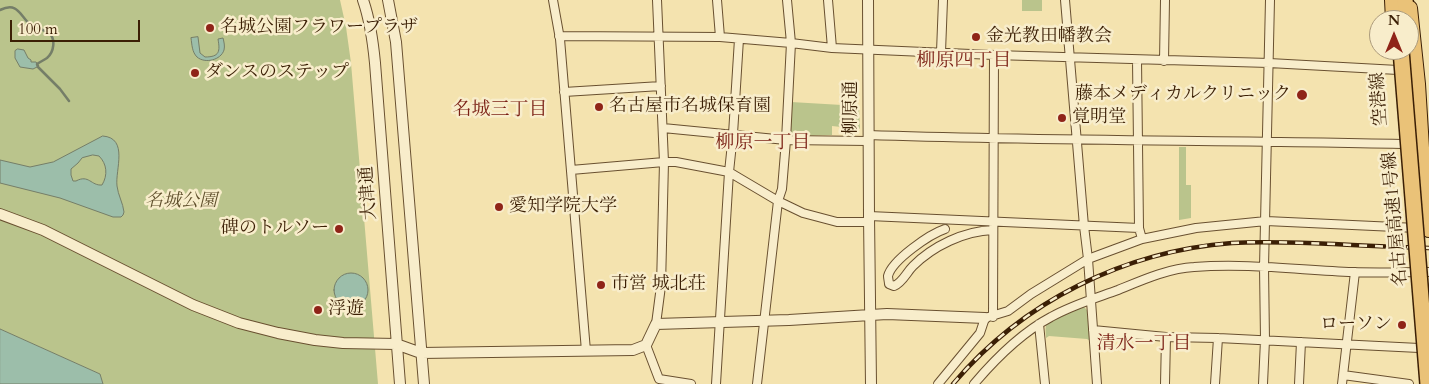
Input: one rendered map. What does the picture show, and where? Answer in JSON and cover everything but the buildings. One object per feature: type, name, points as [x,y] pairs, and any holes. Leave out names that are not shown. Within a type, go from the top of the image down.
[{"type":"highway","points":[[1409,0],[1422,86],[1429,229]]},
{"type":"highway","name":"空港線","points":[[1397,60],[1422,384]]},
{"type":"highway","name":"名古屋高速1号線","points":[[1402,60],[1428,384]]},
{"type":"highway","name":"名古屋高速1号線","points":[[1410,60],[1429,299]]},
{"type":"street","name":"大津通","points":[[363,0],[370,27],[375,63],[400,384]]},
{"type":"street","points":[[388,0],[396,42],[424,384]]},
{"type":"street","points":[[553,0],[559,36],[586,351]]},
{"type":"street","points":[[0,214],[43,230],[193,305],[239,323],[278,333],[343,343],[396,344],[421,353],[633,350],[646,345],[656,324],[660,286],[664,162],[657,0]]},
{"type":"street","points":[[717,0],[720,37]]},
{"type":"street","points":[[758,384],[778,201],[782,190],[786,140],[791,43],[787,0]]},
{"type":"street","points":[[828,0],[832,48]]},
{"type":"street","name":"柳原通","points":[[868,0],[871,384]]},
{"type":"street","points":[[941,52],[943,0]]},
{"type":"street","points":[[1065,0],[1097,384]]},
{"type":"street","points":[[1164,60],[1165,0]]},
{"type":"street","points":[[1263,384],[1270,0]]},
{"type":"street","points":[[559,36],[720,37],[832,48],[994,56],[1268,63],[1398,70],[1422,86]]},
{"type":"street","points":[[716,384],[739,39]]},
{"type":"street","points":[[938,384],[980,333],[989,317],[993,230],[994,56]]},
{"type":"street","points":[[1137,60],[1139,228],[1142,239]]},
{"type":"street","points":[[564,92],[660,86]]},
{"type":"street","points":[[663,128],[786,140],[868,138],[1402,144]]},
{"type":"street","points":[[571,170],[676,162],[729,172],[778,201],[803,213],[837,222],[869,219],[945,219],[1139,228]]},
{"type":"street","points":[[945,219],[945,229],[951,240]]},
{"type":"street","points":[[656,324],[887,314],[989,317],[1008,311],[1031,294],[1088,259],[1142,239],[1203,227],[1266,221],[1429,229]]},
{"type":"street","points":[[945,229],[923,240],[904,255],[892,269],[888,277],[889,284],[894,286],[900,283],[924,256],[951,240],[973,232],[993,230]]},
{"type":"street","points":[[974,384],[1018,339],[1039,324],[1053,316],[1151,276],[1192,267],[1264,267],[1356,272],[1429,272]]},
{"type":"street","points":[[1342,384],[1356,272]]},
{"type":"street","points":[[1039,324],[1045,384]]},
{"type":"street","points":[[1093,330],[1166,337],[1419,348]]},
{"type":"street","points":[[1165,384],[1166,337]]},
{"type":"street","points":[[1215,384],[1218,338]]},
{"type":"street","points":[[1299,384],[1301,342]]},
{"type":"street","points":[[646,345],[659,379],[691,384]]},
{"type":"street","points":[[1343,375],[1409,384]]},
{"type":"green space","name":"名城公園","points":[[0,0],[340,0],[351,63],[378,384],[103,384],[100,374],[0,329]]},
{"type":"green space","points":[[1022,0],[1042,0],[1042,11],[1022,11]]},
{"type":"green space","points":[[791,102],[859,106],[860,129],[832,126],[832,135],[790,136]]},
{"type":"green space","points":[[1179,147],[1186,147],[1186,185],[1191,185],[1191,218],[1179,220]]},
{"type":"green space","points":[[1081,307],[1087,310],[1090,341],[1087,339],[1049,336],[1046,338],[1046,327],[1051,320]]},
{"type":"shaded area","points":[[198,37],[200,53],[205,57],[214,56],[218,52],[218,39],[223,38],[224,50],[220,56],[212,60],[204,60],[197,57],[193,51],[191,38]]},
{"type":"shaded area","points":[[18,49],[24,50],[31,62],[36,62],[39,66],[33,69],[20,67],[15,58],[15,51]]},
{"type":"shaded area","points":[[103,136],[111,138],[116,142],[118,148],[117,186],[124,212],[123,215],[121,217],[113,217],[60,198],[0,183],[0,160],[30,167],[53,162]],"holes":[[[93,155],[99,156],[104,162],[106,170],[102,185],[95,184],[87,179],[73,181],[71,169],[82,158]]]},
{"type":"shaded area","points":[[351,273],[358,274],[363,278],[367,283],[367,297],[363,302],[358,306],[351,307],[344,306],[339,302],[335,297],[334,290],[335,283],[339,278],[344,274]]},
{"type":"shaded area","points":[[0,329],[100,374],[103,384],[0,384]]},
{"type":"waterway","points":[[0,10],[11,7],[18,11],[31,25],[49,33],[53,39],[51,52],[47,58],[37,64],[69,101]]},
{"type":"railway","points":[[953,384],[981,354],[1011,328],[1044,305],[1079,285],[1115,269],[1153,257],[1192,248],[1245,242],[1429,248]]},
{"type":"place","name":"名城公園フラワープラザ","points":[[210,28]]},
{"type":"place","name":"金光教田幡教会","points":[[976,37]]},
{"type":"place","name":"ダンスのステップ","points":[[195,73]]},
{"type":"place","name":"藤本メディカルクリニック","points":[[1302,95]]},
{"type":"place","name":"名古屋市名城保育園","points":[[599,107]]},
{"type":"place","name":"覚明堂","points":[[1062,118]]},
{"type":"place","name":"愛知学院大学","points":[[499,207]]},
{"type":"place","name":"碑のトルソー","points":[[339,229]]},
{"type":"place","name":"市営 城北荘","points":[[601,285]]},
{"type":"place","name":"浮遊","points":[[318,310]]},
{"type":"place","name":"ローソン","points":[[1402,325]]},
{"type":"district","name":"柳原四丁目","points":[[964,62]]},
{"type":"district","name":"名城三丁目","points":[[500,111]]},
{"type":"district","name":"柳原一丁目","points":[[763,144]]},
{"type":"district","name":"清水一丁目","points":[[1144,345]]}]
